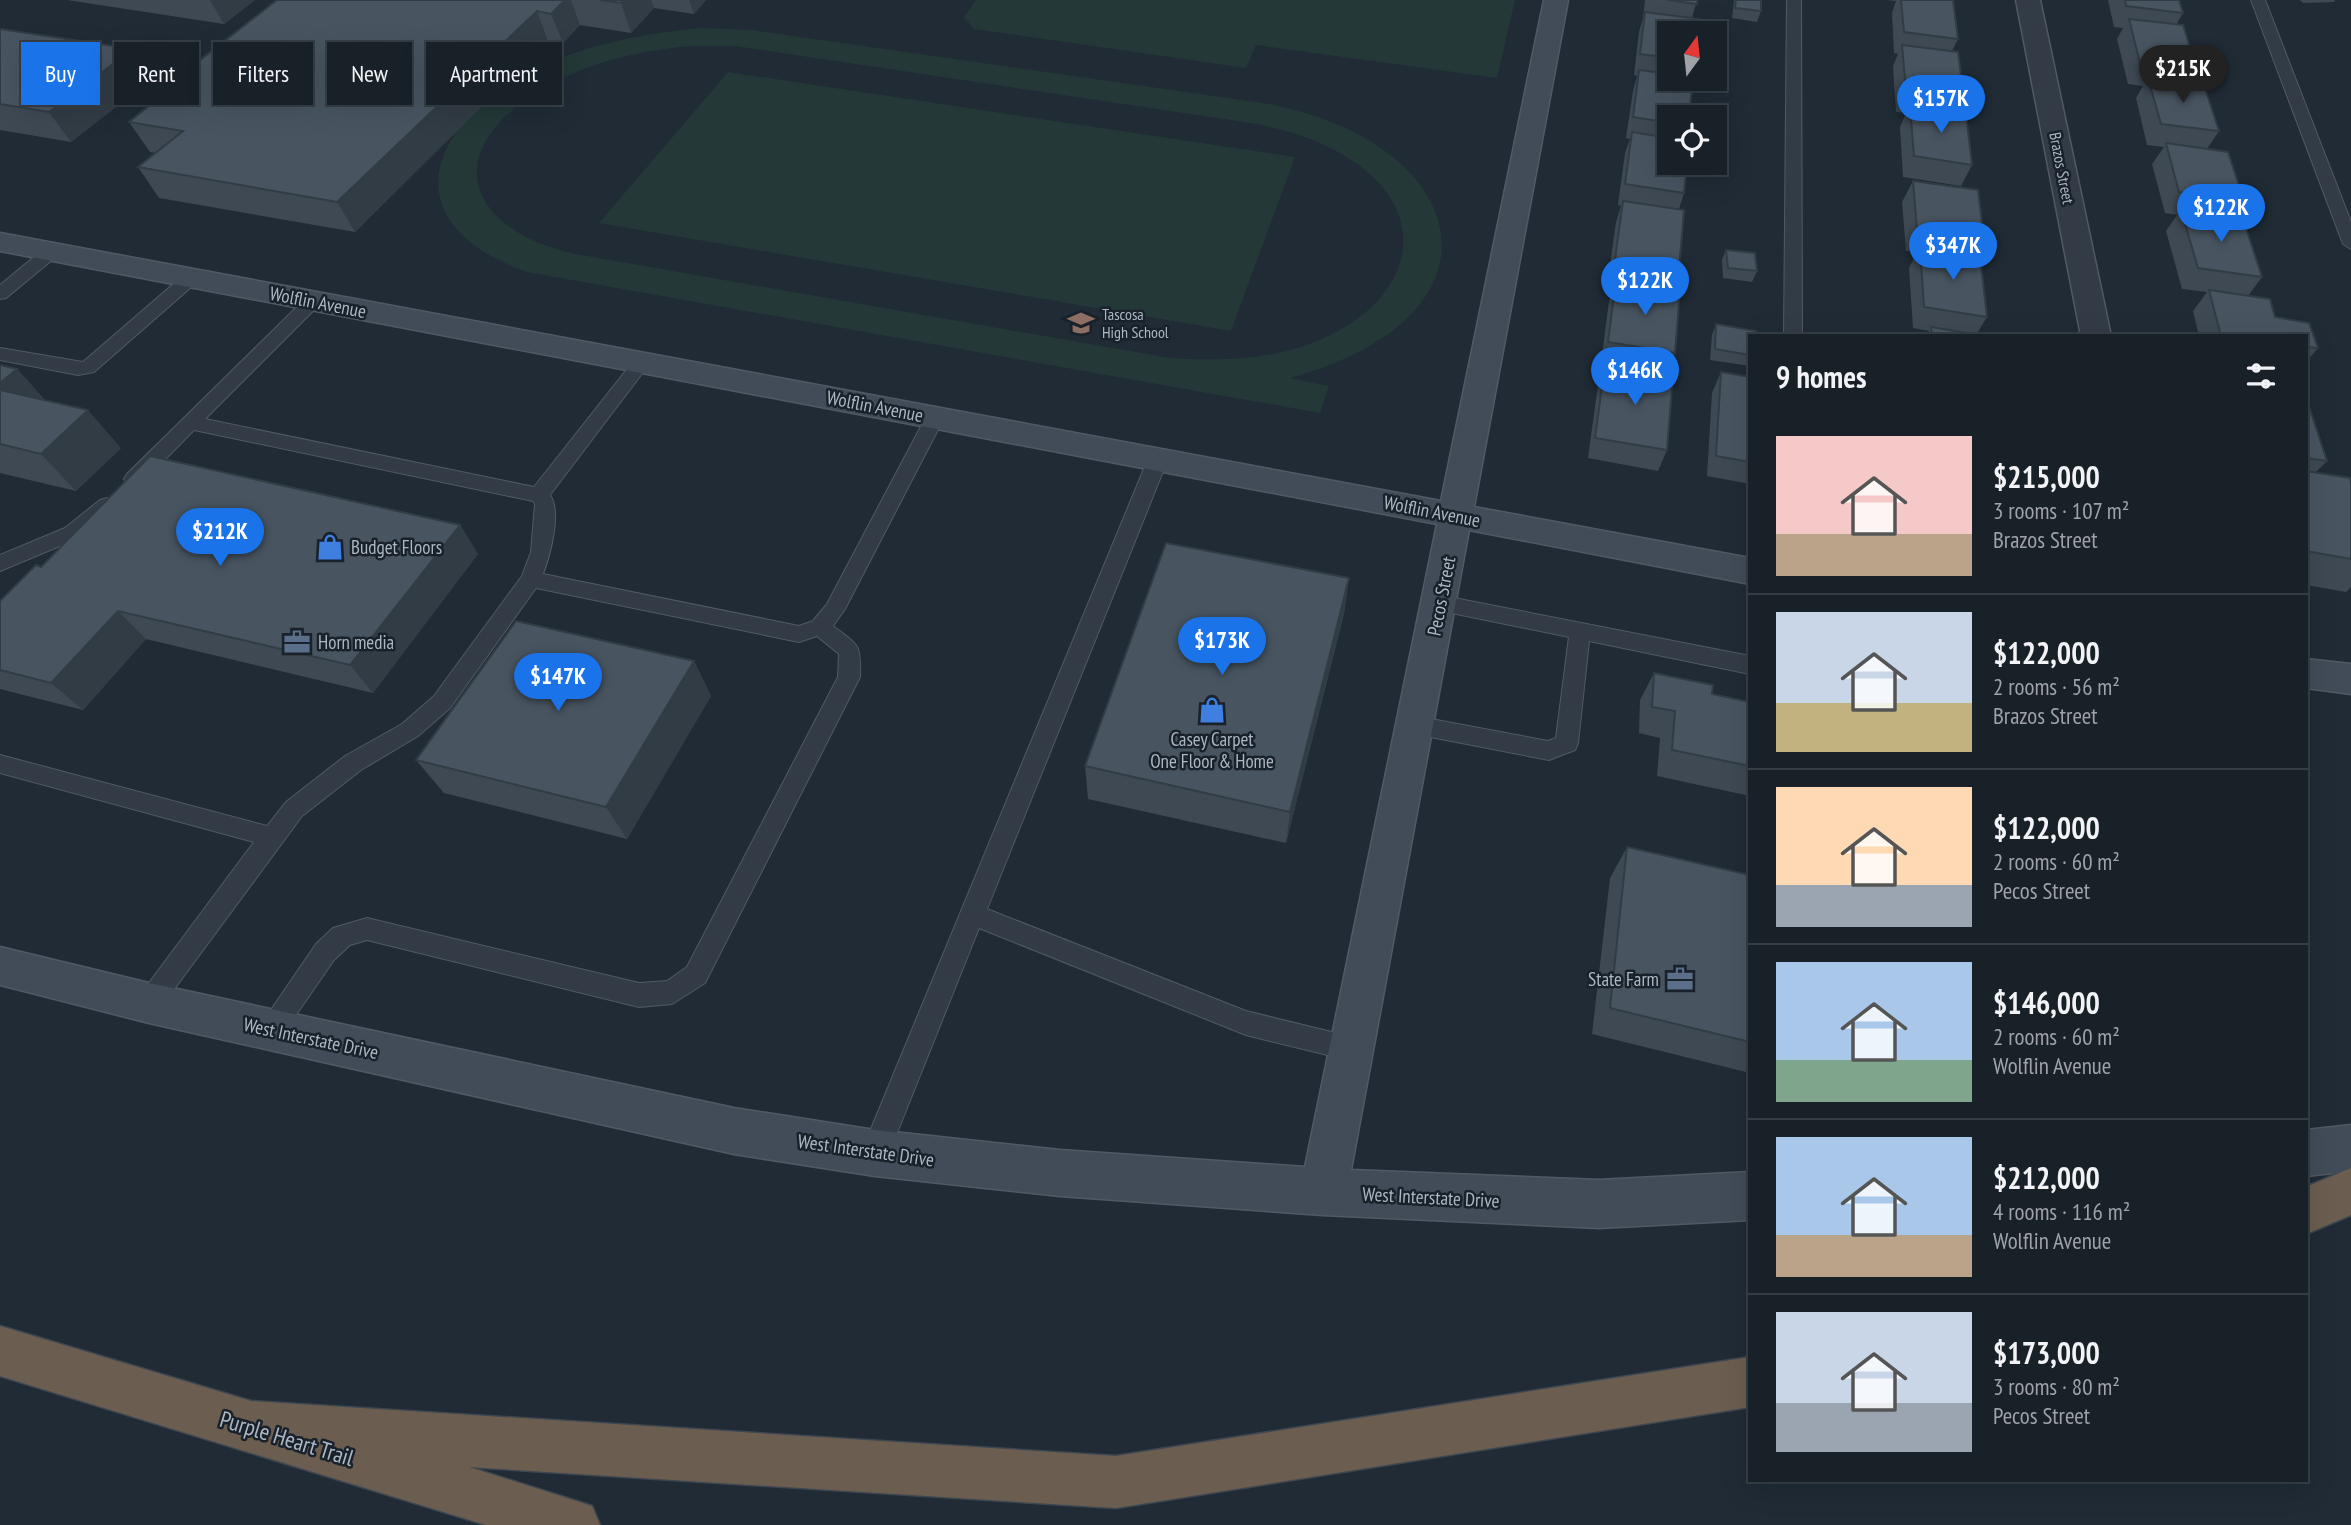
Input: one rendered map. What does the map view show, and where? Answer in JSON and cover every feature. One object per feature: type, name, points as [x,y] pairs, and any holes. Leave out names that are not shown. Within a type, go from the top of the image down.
[{"type":"highway","points":[[2308,1210],[2351,1191]]},
{"type":"highway","name":"Purple Heart Trail","points":[[0,1351],[573,1525]]},
{"type":"highway","points":[[249,1427],[1116,1482],[1748,1382]]},
{"type":"main road","name":"Pecos Street","points":[[1323,1192],[1556,0]]},
{"type":"main road","name":"Wolflin Avenue","points":[[0,242],[1748,571]]},
{"type":"main road","name":"West Interstate Drive","points":[[0,966],[149,1003],[734,1131],[875,1153],[1060,1173],[1323,1192],[1599,1204],[1748,1196]]},
{"type":"main road","points":[[2308,1153],[2351,1147]]},
{"type":"street","name":"Brazos Street","points":[[2028,0],[2096,334]]},
{"type":"lane","points":[[1793,334],[1794,0]]},
{"type":"lane","points":[[2258,0],[2351,244]]},
{"type":"lane","points":[[0,293],[51,252]]},
{"type":"lane","points":[[0,354],[78,369],[88,368],[191,278]]},
{"type":"lane","points":[[0,563],[72,533],[119,494],[313,301]]},
{"type":"lane","points":[[539,495],[641,363]]},
{"type":"lane","points":[[531,579],[799,634],[820,627],[835,609],[935,418]]},
{"type":"lane","points":[[149,1003],[294,810],[353,763],[410,730],[442,702],[531,579],[541,552],[545,503],[539,495],[191,423]]},
{"type":"lane","points":[[875,1153],[1158,459]]},
{"type":"lane","points":[[1439,603],[1748,665]]},
{"type":"lane","points":[[271,1029],[324,952],[342,936],[367,929],[639,995],[672,992],[696,975],[849,677],[850,651],[820,627]]},
{"type":"lane","points":[[1415,724],[1549,751],[1567,743],[1580,631]]},
{"type":"lane","points":[[0,764],[272,837]]},
{"type":"lane","points":[[971,914],[1246,1023],[1352,1049]]},
{"type":"green space","points":[[976,0],[1515,0],[1497,78],[1256,45],[1246,68],[974,29],[964,17]]},
{"type":"green space","points":[[700,28],[752,30],[1263,103],[1334,123],[1388,153],[1424,190],[1441,232],[1437,274],[1411,314],[1363,350],[1290,378],[1329,386],[1320,413],[527,272],[485,253],[457,230],[442,204],[438,177],[446,150],[464,123],[483,105],[521,105],[488,137],[478,162],[478,185],[489,207],[509,227],[538,243],[576,254],[1170,358],[1215,359],[1282,352],[1325,338],[1369,310],[1386,290],[1398,269],[1403,247],[1402,224],[1393,202],[1377,181],[1354,162],[1305,137],[1251,123],[735,46],[690,46],[651,51],[614,59],[562,79],[562,58],[633,38]]},
{"type":"green space","points":[[728,72],[1295,157],[1231,331],[599,223]]},
{"type":"building","points":[[277,0],[565,0],[551,14],[537,11],[505,42],[426,42],[426,105],[439,105],[337,202],[138,167],[183,131],[129,122],[150,105],[199,105],[199,61],[213,50],[213,105],[313,105],[313,42],[223,42]]},
{"type":"building","points":[[600,0],[623,0],[621,3]]},
{"type":"building","points":[[1667,0],[1697,0],[1697,4]]},
{"type":"building","points":[[1736,0],[1761,0],[1761,11],[1735,8]]},
{"type":"building","points":[[1901,0],[1953,0],[1958,39],[1904,32]]},
{"type":"building","points":[[2125,0],[2179,0],[2183,13],[2126,6]]},
{"type":"building","points":[[1645,12],[1700,19],[1657,21],[1657,56],[1640,54]]},
{"type":"building","points":[[2129,19],[2183,25],[2197,70],[2140,63]]},
{"type":"building","points":[[0,29],[86,42],[21,42],[21,105],[58,105],[49,112],[0,104]]},
{"type":"building","points":[[100,44],[114,46],[114,63],[100,74]]},
{"type":"building","points":[[1902,45],[1958,52],[1964,99],[1906,91]]},
{"type":"building","points":[[1639,70],[1657,72],[1657,91],[1692,91],[1690,105],[1657,105],[1657,121],[1633,117]]},
{"type":"building","points":[[2148,78],[2204,85],[2219,131],[2161,124]]},
{"type":"building","points":[[1910,106],[1966,114],[1972,165],[1914,156]]},
{"type":"building","points":[[1632,132],[1657,136],[1657,175],[1686,175],[1684,193],[1625,184]]},
{"type":"building","points":[[2166,143],[2228,152],[2244,201],[2179,192]]},
{"type":"building","points":[[1913,181],[1978,190],[1984,240],[1917,230]]},
{"type":"building","points":[[1623,201],[1684,210],[1679,269],[1615,259]]},
{"type":"building","points":[[2181,210],[2243,219],[2262,277],[2198,268]]},
{"type":"building","points":[[1920,247],[1980,256],[1987,317],[1924,307]]},
{"type":"building","points":[[1726,250],[1755,253],[1757,271],[1728,268]]},
{"type":"building","points":[[1616,280],[1680,291],[1675,353],[1608,342]]},
{"type":"building","points":[[2209,290],[2270,299],[2275,317],[2309,323],[2318,348],[2308,347],[2308,334],[2220,334]]},
{"type":"building","points":[[1716,324],[1756,331],[1756,334],[1748,334],[1748,355],[1715,349]]},
{"type":"building","points":[[1931,327],[1973,334],[1932,334]]},
{"type":"building","points":[[1605,364],[1673,376],[1667,450],[1595,438]]},
{"type":"building","points":[[0,365],[17,369],[0,383]]},
{"type":"building","points":[[1721,372],[1748,377],[1748,462],[1716,456]]},
{"type":"building","points":[[0,390],[88,410],[41,454],[0,444]]},
{"type":"building","points":[[2308,403],[2327,461],[2308,458]]},
{"type":"building","points":[[150,456],[460,525],[350,665],[118,611],[51,683],[0,670],[0,601],[36,565],[41,567]]},
{"type":"building","points":[[2308,471],[2350,478],[2351,559],[2308,551]]},
{"type":"building","points":[[1166,543],[1349,578],[1290,812],[1085,766]]},
{"type":"building","points":[[516,621],[694,661],[606,807],[416,760]]},
{"type":"building","points":[[1654,673],[1713,685],[1712,694],[1748,702],[1748,766],[1672,750],[1675,711],[1652,707]]},
{"type":"building","points":[[1627,847],[1748,875],[1748,1042],[1610,1008]]},
{"type":"place","name":"Tascosa High School","points":[[1081,323]]},
{"type":"place","name":"Budget Floors","points":[[330,547]]},
{"type":"place","name":"Horn media","points":[[297,642]]},
{"type":"place","name":"Casey Carpet One Floor & Home","points":[[1212,710]]},
{"type":"place","name":"State Farm","points":[[1680,979]]}]
